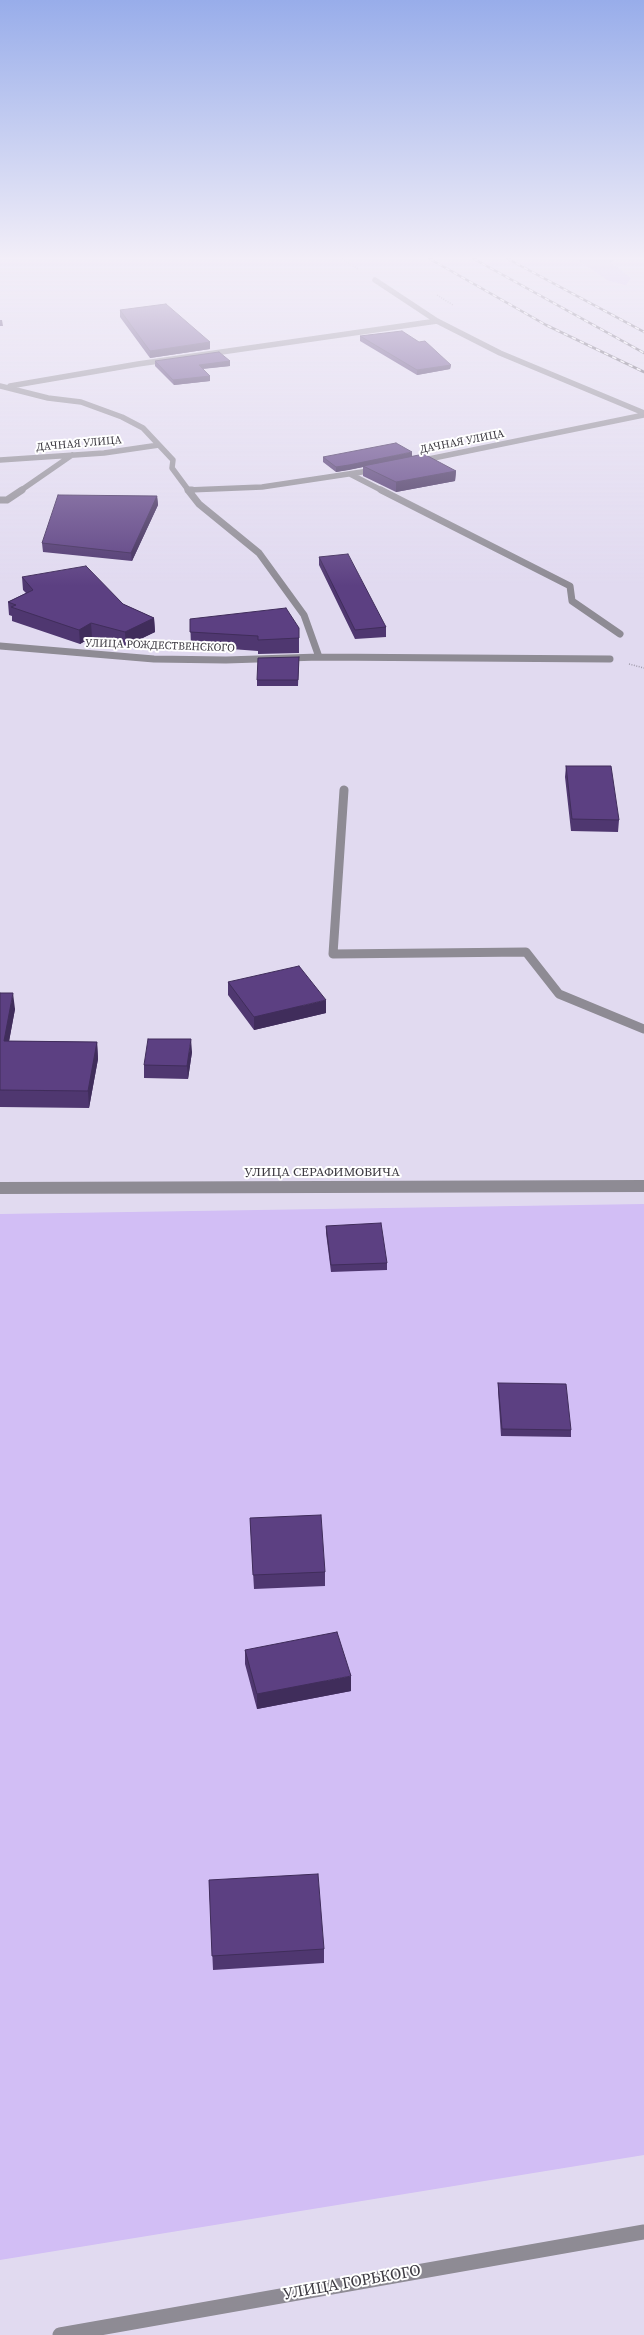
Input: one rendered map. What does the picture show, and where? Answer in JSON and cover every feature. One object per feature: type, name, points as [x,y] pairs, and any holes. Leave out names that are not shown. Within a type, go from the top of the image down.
[{"type":"street","points":[[2,386],[113,368]]},
{"type":"street","points":[[535,368],[644,414]]},
{"type":"street","points":[[2,386],[48,398],[81,402],[122,417],[143,428],[173,460],[172,468],[199,504],[259,553],[304,615],[319,657]]},
{"type":"street","name":"ДАЧНАЯ УЛИЦА","points":[[413,462],[644,414]]},
{"type":"street","name":"ДАЧНАЯ УЛИЦА","points":[[0,460],[104,453],[159,445]]},
{"type":"street","points":[[0,500],[7,500],[72,455]]},
{"type":"street","points":[[188,490],[262,487],[382,468]]},
{"type":"street","points":[[350,474],[570,586],[572,601],[620,634]]},
{"type":"street","name":"УЛИЦА РОЖДЕСТВЕНСКОГО","points":[[0,646],[28,650],[154,659],[226,660],[319,657],[610,659]]},
{"type":"street","points":[[344,790],[333,954],[526,952],[559,994],[644,1029]]},
{"type":"street","name":"УЛИЦА СЕРАФИМОВИЧА","points":[[0,1188],[644,1186]]},
{"type":"street","name":"УЛИЦА ГОРЬКОГО","points":[[60,2335],[644,2232]]},
{"type":"shaded area","points":[[644,1204],[644,2155],[0,2260],[0,1214]]},
{"type":"building","points":[[162,368],[202,368],[210,376],[173,380]]},
{"type":"building","points":[[414,368],[431,368],[417,370]]},
{"type":"building","points":[[396,443],[412,452],[336,467],[323,457]]},
{"type":"building","points":[[424,454],[456,471],[396,482],[363,466]]},
{"type":"building","points":[[58,495],[157,496],[131,553],[42,543]]},
{"type":"building","points":[[348,554],[386,627],[355,630],[319,557]]},
{"type":"building","points":[[86,566],[123,604],[154,618],[125,632],[91,623],[79,630],[11,607],[16,605],[8,602],[33,590],[22,577]]},
{"type":"building","points":[[286,608],[299,628],[299,638],[258,640],[258,636],[190,632],[190,619]]},
{"type":"building","points":[[299,657],[298,680],[257,680],[258,658]]},
{"type":"building","points":[[566,766],[611,766],[619,820],[572,819]]},
{"type":"building","points":[[299,966],[326,1000],[254,1017],[228,982]]},
{"type":"building","points":[[0,993],[13,993],[4,1041],[97,1042],[88,1091],[0,1090]]},
{"type":"building","points":[[148,1039],[191,1039],[187,1066],[144,1065]]},
{"type":"building","points":[[381,1223],[387,1263],[331,1265],[326,1226]]},
{"type":"building","points":[[498,1383],[566,1384],[571,1430],[502,1429]]},
{"type":"building","points":[[321,1515],[325,1572],[253,1575],[250,1518]]},
{"type":"building","points":[[337,1632],[351,1676],[257,1694],[245,1650]]},
{"type":"building","points":[[318,1874],[324,1949],[212,1956],[209,1880]]},
{"type":"railway","points":[[636,368],[644,372]]}]
